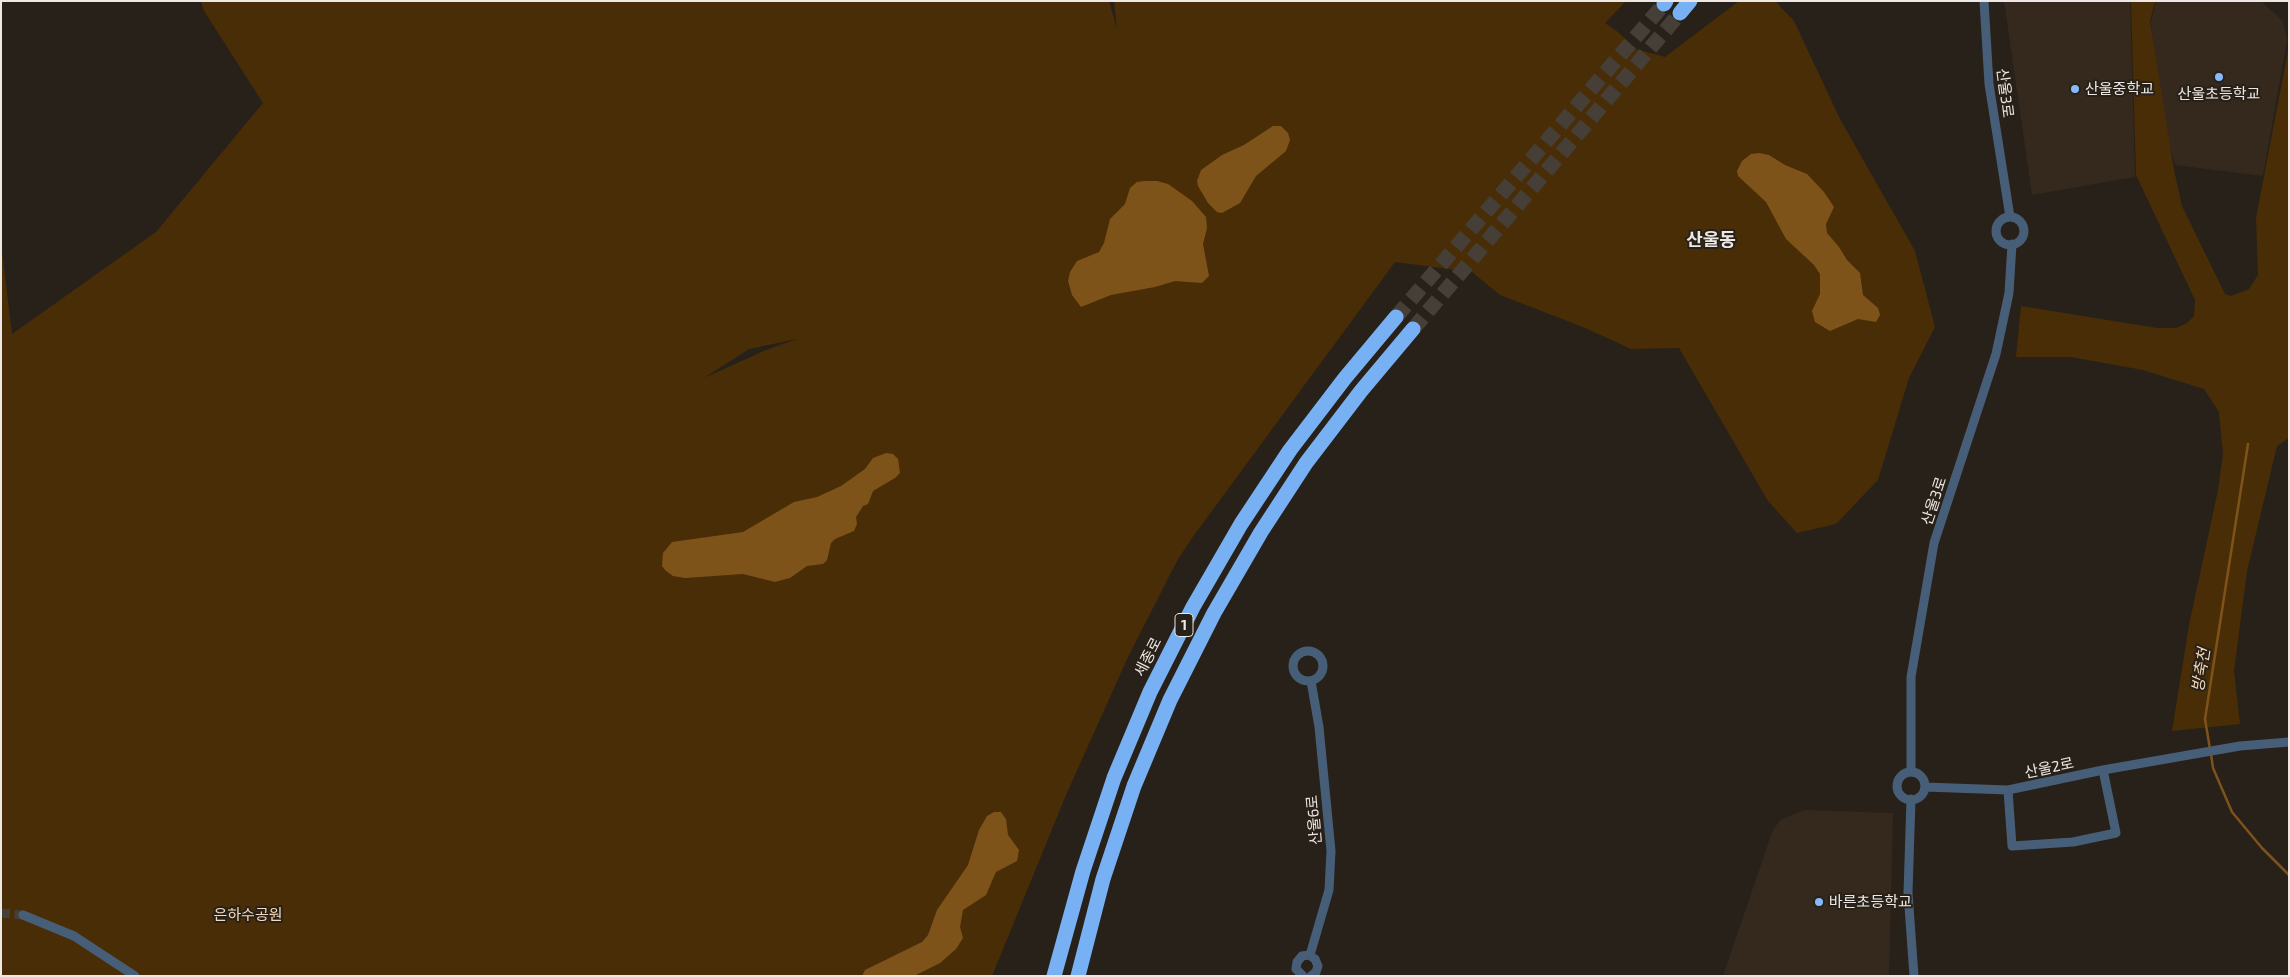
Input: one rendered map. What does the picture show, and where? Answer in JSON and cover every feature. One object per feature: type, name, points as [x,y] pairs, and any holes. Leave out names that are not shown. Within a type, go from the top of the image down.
[{"type":"highway","points":[[1680,13],[1690,1]]},
{"type":"highway","name":"세종로","points":[[1054,976],[1083,871],[1125,752],[1150,692],[1193,607],[1241,524],[1290,450],[1345,378],[1396,317]]},
{"type":"highway","name":"1","points":[[1078,976],[1102,879],[1134,786],[1170,700],[1214,613],[1261,532],[1306,463],[1361,391],[1413,329]]},
{"type":"highway","points":[[1047,976],[1054,949],[1083,871]]},
{"type":"highway","points":[[1085,976],[1102,879]]},
{"type":"street","name":"산울3로","points":[[1984,1],[1989,84],[2010,217]]},
{"type":"street","points":[[2010,217],[2019,221],[2023,228],[2022,237],[2012,244],[2000,240],[1996,231],[1999,222],[2010,217]]},
{"type":"street","name":"산울3로","points":[[1911,772],[1911,677],[1934,543],[1996,354],[2009,293],[2012,244]]},
{"type":"street","name":"산울6로","points":[[1310,955],[1329,890],[1331,850],[1319,727],[1311,681]]},
{"type":"street","name":"산울2로","points":[[1925,787],[2008,790],[2103,770],[2240,746],[2289,742]]},
{"type":"street","points":[[2008,790],[2012,846],[2073,842],[2107,835],[2116,833],[2103,770]]},
{"type":"street","points":[[1911,772],[1919,775],[1925,787],[1921,795],[1910,800],[1900,795],[1897,787],[1900,778],[1911,772]]},
{"type":"street","points":[[1910,800],[1908,893],[1914,976]]},
{"type":"street","points":[[23,915],[74,936],[135,976]]},
{"type":"street","points":[[1301,975],[1296,969],[1297,962],[1302,956],[1310,955],[1317,962],[1313,974],[1326,976]]},
{"type":"shaded area","name":"산울중학교","points":[[2004,1],[2130,1],[2135,177],[2032,195]]},
{"type":"shaded area","name":"산울초등학교","points":[[2156,1],[2261,1],[2283,21],[2287,40],[2263,176],[2175,165],[2161,113],[2151,22]]},
{"type":"shaded area","points":[[1273,126],[1281,126],[1288,133],[1290,140],[1286,151],[1256,176],[1240,203],[1222,213],[1217,212],[1208,203],[1198,186],[1197,181],[1201,170],[1222,155],[1244,145]]},
{"type":"shaded area","points":[[1751,154],[1769,155],[1785,165],[1807,174],[1824,192],[1834,207],[1826,224],[1827,233],[1847,260],[1860,273],[1863,295],[1878,308],[1880,315],[1876,322],[1858,319],[1830,331],[1815,322],[1812,311],[1820,294],[1820,274],[1814,265],[1786,239],[1766,202],[1738,176],[1737,171],[1742,161]]},
{"type":"shaded area","points":[[1157,181],[1168,184],[1192,201],[1206,217],[1207,228],[1203,244],[1209,276],[1202,283],[1175,281],[1155,287],[1111,295],[1081,307],[1072,295],[1068,281],[1070,272],[1077,261],[1099,252],[1104,243],[1110,219],[1125,204],[1130,188],[1137,182]]},
{"type":"shaded area","points":[[886,453],[893,454],[898,459],[900,473],[873,491],[868,504],[863,506],[856,517],[857,524],[854,531],[835,539],[831,543],[827,560],[823,564],[807,566],[790,578],[775,582],[743,574],[685,578],[673,576],[662,566],[663,553],[672,542],[743,532],[794,502],[817,497],[841,486],[865,469],[873,458]]},
{"type":"shaded area","name":"바른초등학교","points":[[1804,810],[1893,813],[1889,976],[1723,976],[1772,832],[1780,820]]},
{"type":"shaded area","points":[[994,812],[1001,812],[1006,819],[1008,835],[1019,850],[1017,861],[996,872],[986,895],[963,910],[960,927],[963,938],[956,949],[940,963],[914,976],[862,976],[865,970],[922,942],[928,935],[937,910],[968,865],[979,830],[987,816]]},
{"type":"green space","name":"은하수공원","points":[[201,1],[1109,1],[1117,29],[1114,1],[1626,1],[1605,23],[1636,49],[1665,57],[1739,1],[1775,1],[1794,21],[1840,119],[1915,251],[1935,327],[1909,378],[1878,480],[1836,524],[1797,533],[1768,501],[1679,348],[1631,349],[1583,327],[1500,295],[1472,272],[1395,262],[1177,561],[1128,657],[1066,795],[992,976],[1,976],[1,243],[12,334],[156,232],[263,103],[204,11]],"holes":[[[797,339],[766,350],[704,378],[749,349]]]},
{"type":"green space","points":[[2131,1],[2155,1],[2150,21],[2174,170],[2182,206],[2225,294],[2231,296],[2249,289],[2258,275],[2256,218],[2289,46],[2289,438],[2277,446],[2247,571],[2234,671],[2240,724],[2172,731],[2189,625],[2218,490],[2223,454],[2219,412],[2204,389],[2143,370],[2071,357],[2016,357],[2021,306],[2157,328],[2176,328],[2187,323],[2194,316],[2195,300],[2136,175]]},
{"type":"waterway","name":"방축천","points":[[2210,749],[2205,719],[2248,444]]},
{"type":"waterway","name":"방축천","points":[[2211,754],[2213,768],[2232,812],[2262,848],[2289,875]]},
{"type":"tunnel","points":[[1396,317],[1664,4]]},
{"type":"tunnel","points":[[1413,329],[1680,13]]},
{"type":"tunnel","points":[[1,913],[23,915]]},
{"type":"place","name":"산울초등학교","points":[[2219,77]]},
{"type":"place","name":"산울중학교","points":[[2075,89]]},
{"type":"place","name":"바른초등학교","points":[[1819,902]]},
{"type":"district","name":"산울동","points":[[1711,240]]}]
